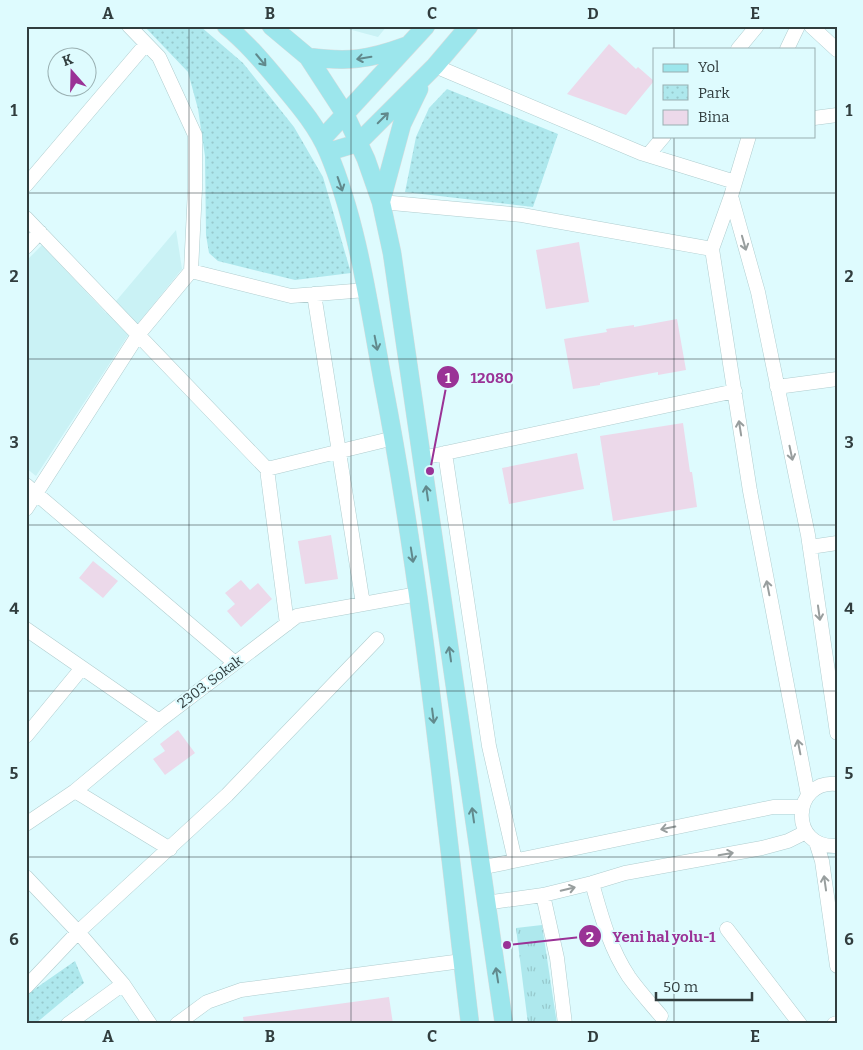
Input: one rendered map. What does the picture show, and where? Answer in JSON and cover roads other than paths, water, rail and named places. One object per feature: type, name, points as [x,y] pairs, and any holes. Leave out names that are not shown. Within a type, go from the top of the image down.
[{"type":"main road","points":[[226,26],[243,40],[307,115],[325,145],[342,189],[366,290],[394,438],[418,594],[470,1024]]},
{"type":"main road","points":[[271,26],[308,57],[346,114],[366,159],[381,202],[392,253],[504,1024]]},
{"type":"main road","points":[[325,145],[346,114],[426,26]]},
{"type":"main road","points":[[325,145],[358,142],[429,72],[469,26]]},
{"type":"main road","points":[[308,57],[351,60],[380,56],[411,44]]},
{"type":"main road","points":[[381,202],[402,124],[429,72]]},
{"type":"street","points":[[26,509],[32,489],[138,335],[191,271],[195,189],[195,135],[159,58],[129,26]]},
{"type":"street","points":[[739,48],[757,26]]},
{"type":"street","points":[[787,48],[798,26]]},
{"type":"street","points":[[811,26],[837,50]]},
{"type":"street","points":[[26,185],[146,44]]},
{"type":"street","points":[[429,72],[648,155],[735,182]]},
{"type":"street","points":[[816,118],[837,115]]},
{"type":"street","points":[[648,155],[662,138]]},
{"type":"street","points":[[748,138],[731,196],[712,249],[750,491],[805,801],[802,820],[822,861],[837,966]]},
{"type":"street","points":[[731,196],[758,292],[830,646],[837,733]]},
{"type":"street","points":[[381,202],[522,215],[712,249]]},
{"type":"street","points":[[26,218],[267,470],[287,624]]},
{"type":"street","points":[[26,247],[40,232]]},
{"type":"street","points":[[191,271],[291,296],[366,290]]},
{"type":"street","points":[[314,294],[363,604]]},
{"type":"street","points":[[778,387],[837,379]]},
{"type":"street","points":[[422,458],[735,391]]},
{"type":"street","points":[[267,470],[394,438]]},
{"type":"street","points":[[444,453],[489,746],[515,860]]},
{"type":"street","points":[[32,489],[235,663]]},
{"type":"street","points":[[810,547],[837,543]]},
{"type":"street","name":"2303. Sokak","points":[[26,824],[75,791],[159,721],[297,616],[418,594]]},
{"type":"street","points":[[26,630],[159,721]]},
{"type":"street","points":[[26,987],[78,932],[227,795],[378,639]]},
{"type":"street","points":[[26,736],[82,668]]},
{"type":"street","points":[[480,868],[805,801],[818,787],[831,783],[837,784]]},
{"type":"street","points":[[75,791],[170,848]]},
{"type":"street","points":[[485,903],[542,895],[625,873],[811,837],[828,846],[837,846]]},
{"type":"street","points":[[26,877],[78,932],[123,984],[150,1024]]},
{"type":"street","points":[[592,883],[606,931],[620,962],[629,977],[661,1016]]},
{"type":"street","points":[[542,895],[557,958],[565,1024]]},
{"type":"street","points":[[727,929],[800,1024]]},
{"type":"street","points":[[177,1024],[207,1002],[242,990],[462,961]]},
{"type":"street","points":[[68,1024],[123,984]]},
{"type":"place","name":"12080","points":[[430,471]]},
{"type":"place","name":"Yeni hal yolu-1","points":[[507,945]]}]
